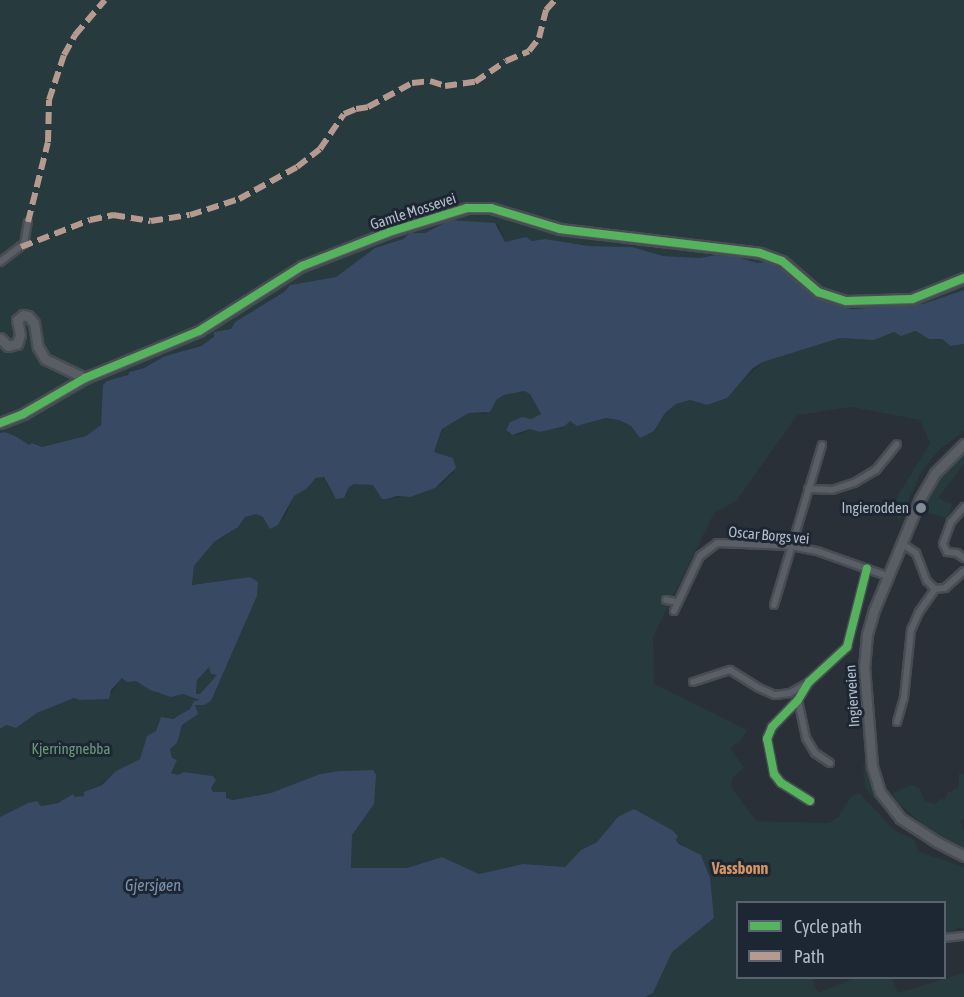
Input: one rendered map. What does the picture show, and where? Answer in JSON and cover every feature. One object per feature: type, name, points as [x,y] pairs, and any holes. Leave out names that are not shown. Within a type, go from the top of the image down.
[{"type":"main road","name":"Gamle Mossevei","points":[[0,423],[18,417],[85,378],[199,332],[302,266],[389,232],[467,208],[491,208],[560,229],[760,253],[782,261],[818,292],[846,301],[912,299],[964,278]]},
{"type":"main road","points":[[0,338],[8,346],[17,344],[20,339],[17,321],[23,315],[28,316],[34,323],[38,347],[45,359],[85,378]]},
{"type":"main road","name":"Ingierveien","points":[[964,444],[948,458],[930,481],[887,576],[870,623],[864,655],[874,775],[884,799],[900,818],[964,856]]},
{"type":"street","points":[[0,262],[24,244],[28,222]]},
{"type":"street","points":[[808,489],[832,490],[855,483],[876,470],[897,444]]},
{"type":"street","points":[[774,605],[822,446]]},
{"type":"street","points":[[964,507],[951,522],[943,546],[946,552],[957,553],[964,558]]},
{"type":"street","name":"Oscar Borgs vei","points":[[674,611],[676,602],[700,556],[712,545],[725,542],[791,546],[830,554],[887,576]]},
{"type":"street","points":[[901,543],[916,553],[927,581],[935,589]]},
{"type":"street","points":[[693,682],[730,670],[765,692],[778,695],[790,693],[809,682],[847,647],[867,568]]},
{"type":"street","points":[[897,722],[904,699],[911,630],[919,612],[935,589],[945,588],[964,571]]},
{"type":"street","points":[[666,600],[676,602]]},
{"type":"street","points":[[809,682],[798,700],[769,732],[767,750],[771,766],[781,783],[810,801]]},
{"type":"street","points":[[798,700],[806,738],[815,753],[830,763]]},
{"type":"street","points":[[946,938],[964,936]]},
{"type":"green space","points":[[0,0],[964,0],[964,290],[923,304],[851,309],[810,294],[790,275],[768,262],[757,263],[735,256],[716,255],[699,258],[663,256],[632,247],[589,246],[545,239],[532,241],[526,237],[505,242],[498,224],[447,221],[425,233],[410,233],[403,239],[375,248],[336,277],[290,285],[284,292],[235,322],[231,329],[214,332],[214,337],[208,343],[165,356],[144,368],[130,371],[104,397],[103,416],[98,430],[76,440],[53,445],[42,447],[33,443],[29,445],[5,432],[0,433]]},
{"type":"green space","points":[[916,331],[935,340],[941,339],[950,346],[964,344],[964,431],[940,449],[922,470],[899,521],[893,504],[930,443],[920,420],[852,407],[797,415],[736,501],[714,513],[653,637],[654,684],[747,730],[740,741],[730,748],[744,768],[732,778],[731,787],[756,821],[829,823],[838,817],[851,797],[859,793],[894,830],[914,840],[919,852],[964,867],[964,929],[957,928],[946,939],[946,901],[736,901],[736,979],[812,979],[818,993],[853,979],[891,979],[898,993],[964,973],[964,997],[645,997],[653,993],[672,952],[714,918],[685,846],[676,840],[597,842],[581,850],[565,867],[523,864],[479,874],[442,857],[407,868],[351,868],[352,835],[374,803],[373,770],[320,774],[271,793],[233,800],[226,798],[226,792],[213,792],[211,788],[216,780],[213,776],[184,772],[178,775],[171,773],[176,759],[172,758],[170,749],[177,743],[182,725],[197,714],[195,704],[211,701],[257,596],[250,577],[192,585],[194,566],[214,542],[226,536],[245,517],[256,514],[265,519],[284,519],[294,495],[322,475],[334,497],[346,496],[349,487],[354,484],[373,484],[379,495],[386,499],[403,497],[441,485],[454,472],[453,458],[434,452],[443,429],[469,413],[485,414],[496,400],[504,395],[524,391],[530,394],[541,414],[531,419],[522,417],[510,422],[508,434],[519,435],[530,429],[540,432],[565,426],[571,421],[577,426],[606,418],[619,420],[631,426],[640,438],[654,431],[665,413],[675,403],[690,400],[707,405],[728,394],[763,362],[840,338],[874,340],[894,332],[909,334]]},
{"type":"green space","points":[[964,453],[964,464],[938,498],[952,504],[948,519],[926,512],[925,504],[938,479],[951,462]]},
{"type":"green space","points":[[210,664],[211,674],[217,675],[200,694],[196,694],[197,680]]},
{"type":"green space","name":"Kjerringnebba","points":[[122,678],[136,681],[159,694],[183,694],[200,700],[179,717],[159,721],[156,731],[144,744],[145,751],[140,759],[127,765],[84,796],[41,806],[37,801],[28,803],[0,817],[0,729],[6,725],[16,728],[37,713],[75,698],[85,700],[110,695]]},
{"type":"green space","points":[[867,758],[870,782],[881,807],[865,787],[863,766]]},
{"type":"green space","points":[[959,774],[964,774],[964,819],[960,821],[964,831],[964,851],[917,825],[919,821],[898,803],[893,793],[911,785],[919,788],[925,801],[935,804],[941,798],[945,801],[947,793],[959,787]]},
{"type":"water","name":"Gjersjøen","points":[[450,220],[495,223],[505,242],[526,237],[532,241],[545,239],[589,246],[632,247],[663,256],[699,258],[716,255],[735,256],[757,263],[768,262],[791,275],[810,294],[851,309],[923,304],[964,290],[964,344],[950,346],[942,339],[929,339],[916,331],[901,336],[894,332],[874,340],[840,338],[763,362],[753,368],[727,398],[707,405],[690,400],[676,404],[665,413],[654,431],[640,438],[631,426],[619,420],[606,418],[577,426],[570,421],[565,426],[540,432],[530,429],[512,435],[506,430],[510,422],[522,417],[531,419],[541,414],[530,394],[524,391],[504,395],[496,400],[490,412],[469,413],[442,429],[434,452],[453,458],[456,468],[435,488],[410,497],[397,496],[382,499],[373,485],[354,484],[349,487],[344,498],[336,499],[324,477],[316,478],[306,489],[294,496],[278,525],[270,529],[263,517],[256,514],[245,517],[238,527],[214,542],[194,566],[192,585],[250,577],[258,582],[257,596],[211,701],[204,705],[195,705],[198,714],[182,725],[177,743],[170,749],[172,758],[177,760],[171,773],[178,775],[184,772],[213,776],[216,780],[211,788],[213,792],[226,792],[226,798],[233,800],[271,793],[320,774],[373,770],[376,775],[374,804],[352,835],[351,868],[407,868],[442,857],[479,874],[523,864],[565,867],[581,850],[597,842],[618,817],[634,809],[672,830],[678,836],[676,840],[679,844],[701,855],[710,878],[714,918],[672,952],[653,993],[645,997],[0,997],[0,817],[28,803],[37,801],[41,806],[58,803],[73,794],[75,797],[84,796],[84,792],[102,785],[116,771],[140,759],[147,736],[156,731],[161,717],[173,719],[190,709],[194,701],[200,700],[183,694],[171,697],[150,690],[136,681],[127,682],[122,678],[111,690],[109,699],[80,700],[74,698],[37,713],[16,728],[6,725],[0,729],[0,433],[5,432],[29,445],[32,443],[42,447],[86,436],[101,425],[103,385],[107,381],[128,375],[129,372],[144,368],[165,356],[201,346],[214,337],[214,332],[231,329],[235,322],[284,292],[290,285],[336,277],[375,248],[403,239],[410,233],[425,233]],"holes":[[[209,667],[211,674],[217,675],[200,694],[196,694],[197,680]]]},
{"type":"marked path","points":[[28,222],[48,142],[49,100],[64,55],[75,35],[105,0]]},
{"type":"marked path","points":[[21,247],[90,220],[113,215],[151,221],[190,215],[239,199],[297,167],[320,149],[344,114],[368,107],[412,83],[430,81],[445,86],[475,82],[506,61],[529,51],[539,38],[546,10],[555,0]]},
{"type":"cycle path","points":[[0,423],[23,414],[85,378],[199,331],[302,266],[389,232],[467,208],[491,208],[560,229],[760,253],[782,261],[818,292],[846,301],[912,299],[964,278]]},
{"type":"cycle path","points":[[810,801],[781,783],[774,774],[767,739],[772,727],[798,700],[809,682],[847,647],[867,568]]},
{"type":"place","name":"Ingierodden","points":[[921,508]]},
{"type":"district","name":"Vassbonn","points":[[740,868]]}]
